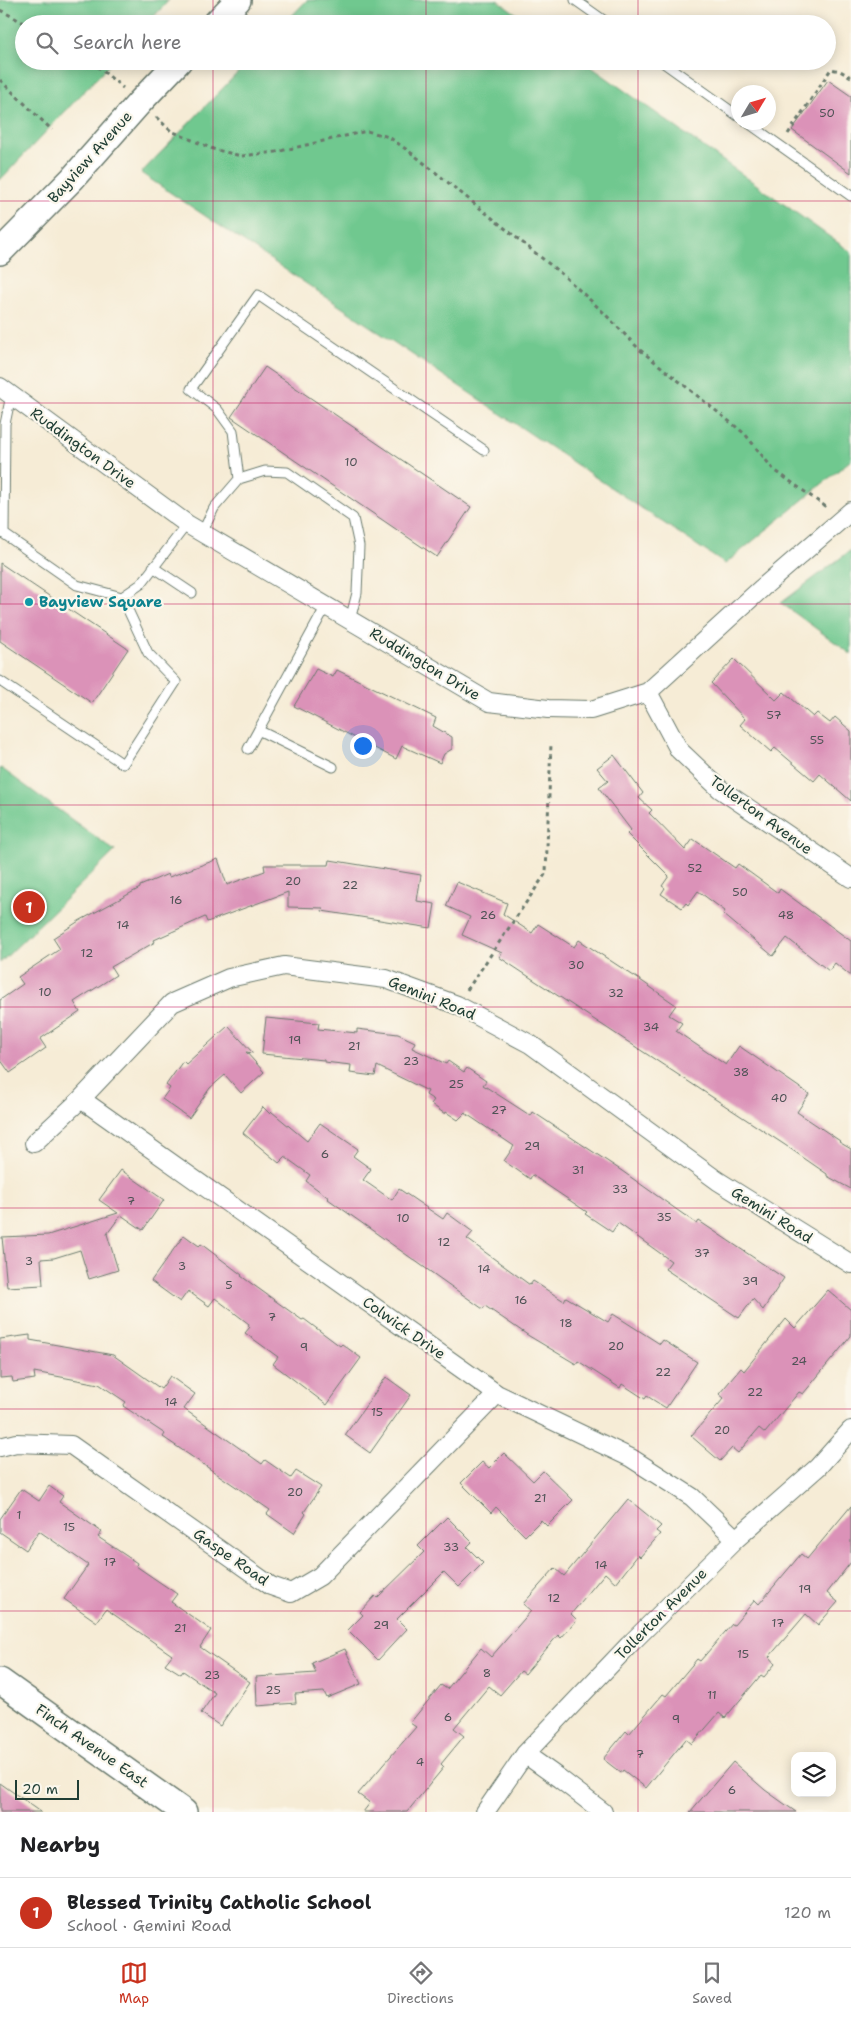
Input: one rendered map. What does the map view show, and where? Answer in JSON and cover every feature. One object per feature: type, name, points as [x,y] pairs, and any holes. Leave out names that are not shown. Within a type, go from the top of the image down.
[{"type":"main road","points":[[224,15],[238,0]]},
{"type":"main road","name":"Bayview Avenue","points":[[0,252],[72,179],[170,70]]},
{"type":"main road","name":"Finch Avenue East","points":[[0,1681],[184,1812]]},
{"type":"street","name":"Ruddington Drive","points":[[6,391],[194,528],[489,702],[548,709],[591,710],[648,692],[769,582],[851,511]]},
{"type":"street","name":"Tollerton Avenue","points":[[648,692],[679,750],[720,789],[851,878]]},
{"type":"street","name":"Gemini Road","points":[[34,1143],[82,1099],[172,1003],[229,978],[284,966],[386,979],[457,1005],[530,1044],[718,1181],[851,1264]]},
{"type":"street","name":"Colwick Drive","points":[[82,1099],[497,1394],[631,1458],[692,1497],[736,1539]]},
{"type":"street","name":"Gaspe Road","points":[[0,1447],[16,1443],[71,1445],[271,1586],[291,1594],[320,1576],[497,1394]]},
{"type":"street","name":"Tollerton Avenue","points":[[485,1812],[525,1754],[629,1645],[736,1539],[818,1466],[851,1430]]},
{"type":"street","points":[[525,1754],[603,1812]]},
{"type":"lane","points":[[575,0],[596,15]]},
{"type":"lane","points":[[674,70],[731,111]]},
{"type":"lane","points":[[758,130],[851,196]]},
{"type":"lane","points":[[239,479],[233,431],[217,409],[191,389],[258,295],[484,450]]},
{"type":"lane","points":[[6,391],[4,534],[77,585],[122,597]]},
{"type":"lane","points":[[122,597],[140,584],[154,567],[214,508],[239,479],[264,471],[287,472],[353,518],[359,546],[357,593],[350,620]]},
{"type":"lane","points":[[154,567],[192,593]]},
{"type":"lane","points":[[0,681],[122,764],[176,682],[148,653],[122,597]]},
{"type":"lane","points":[[248,749],[326,606]]},
{"type":"lane","points":[[260,730],[333,767]]},
{"type":"path","points":[[0,10],[15,18]]},
{"type":"path","points":[[102,70],[118,84]]},
{"type":"path","points":[[780,146],[830,70]]},
{"type":"path","points":[[836,70],[851,77]]},
{"type":"path","points":[[0,80],[52,130]]},
{"type":"path","points":[[160,120],[172,131],[213,149],[241,156],[276,152],[367,130],[389,137],[564,276],[639,349],[745,434],[773,469],[828,508]]},
{"type":"path","points":[[457,1005],[546,873],[551,743]]},
{"type":"green space","points":[[0,0],[169,0],[155,15],[15,15],[15,70],[104,70],[0,180]]},
{"type":"green space","points":[[307,0],[497,0],[518,15],[293,15]]},
{"type":"green space","points":[[240,70],[596,70],[851,252],[851,460],[725,564],[141,173]]},
{"type":"green space","points":[[851,550],[851,654],[781,603]]},
{"type":"green space","points":[[0,769],[115,851],[0,963]]},
{"type":"building","points":[[828,80],[851,96],[851,173],[792,130]]},
{"type":"building","points":[[265,367],[471,507],[437,557],[231,417]]},
{"type":"building","name":"Bayview Square","points":[[0,563],[128,649],[92,703],[0,641]]},
{"type":"building","points":[[734,659],[776,700],[784,692],[813,717],[817,713],[830,723],[835,717],[851,731],[851,801],[820,774],[814,781],[775,748],[771,752],[740,725],[745,719],[711,683]]},
{"type":"building","points":[[316,669],[333,677],[337,670],[436,718],[433,726],[452,737],[452,749],[444,754],[440,763],[402,746],[396,759],[294,706]]},
{"type":"building","points":[[614,755],[643,793],[639,798],[652,810],[649,813],[685,850],[693,839],[735,868],[738,864],[778,893],[780,889],[851,941],[851,976],[835,963],[829,971],[787,938],[773,956],[723,914],[725,911],[698,891],[688,905],[686,903],[682,908],[661,894],[665,888],[662,886],[669,876],[627,834],[631,830],[599,788],[608,781],[597,768]]},
{"type":"building","points":[[218,859],[227,885],[265,871],[264,865],[329,865],[330,860],[421,875],[417,901],[435,904],[431,928],[322,911],[323,908],[288,907],[288,892],[207,922],[205,917],[154,940],[155,942],[111,967],[116,975],[74,1002],[80,1012],[40,1039],[46,1048],[10,1073],[0,1059],[0,1000],[23,984],[18,977],[60,949],[53,938],[79,921],[140,888],[140,886],[168,874],[169,877]]},
{"type":"building","points":[[457,882],[507,903],[503,914],[532,933],[538,924],[574,947],[579,940],[643,982],[676,1005],[669,1015],[682,1023],[676,1031],[726,1065],[739,1046],[809,1094],[797,1112],[851,1149],[851,1189],[827,1176],[827,1174],[785,1145],[499,957],[502,953],[462,935],[470,917],[446,906]]},
{"type":"building","points":[[266,1018],[319,1023],[318,1029],[357,1033],[357,1029],[398,1034],[415,1042],[412,1048],[446,1064],[448,1061],[464,1072],[467,1068],[486,1081],[483,1085],[531,1116],[533,1112],[697,1224],[699,1221],[784,1278],[763,1310],[753,1299],[739,1318],[665,1269],[671,1261],[618,1223],[612,1232],[585,1214],[587,1212],[532,1175],[530,1179],[504,1161],[514,1146],[465,1113],[458,1120],[446,1112],[445,1114],[431,1104],[434,1100],[426,1095],[428,1091],[377,1066],[375,1076],[350,1073],[351,1065],[324,1062],[324,1060],[262,1054]]},
{"type":"building","points":[[228,1026],[253,1053],[246,1052],[264,1072],[241,1093],[225,1075],[210,1088],[189,1118],[162,1099],[170,1088],[166,1085],[183,1061],[186,1064]]},
{"type":"building","points":[[263,1107],[270,1114],[272,1112],[307,1141],[320,1123],[358,1149],[353,1156],[371,1169],[363,1180],[392,1200],[399,1189],[443,1219],[447,1213],[473,1232],[467,1239],[530,1285],[533,1281],[564,1301],[566,1297],[608,1322],[613,1314],[660,1344],[663,1340],[697,1362],[666,1408],[647,1396],[645,1399],[622,1384],[620,1388],[578,1361],[576,1364],[529,1336],[485,1306],[483,1309],[328,1199],[306,1181],[310,1175],[285,1157],[279,1163],[243,1133]]},
{"type":"building","points":[[121,1170],[164,1200],[143,1230],[121,1215],[107,1234],[118,1270],[89,1279],[80,1250],[54,1258],[41,1259],[43,1285],[7,1287],[2,1237],[48,1235],[118,1213],[99,1200]]},
{"type":"building","points":[[184,1235],[199,1246],[201,1244],[241,1276],[302,1320],[304,1319],[340,1346],[342,1344],[361,1358],[327,1405],[273,1364],[278,1357],[245,1333],[250,1327],[248,1326],[249,1324],[215,1298],[209,1306],[188,1291],[180,1302],[151,1281]]},
{"type":"building","points":[[828,1290],[851,1310],[851,1336],[803,1394],[799,1392],[765,1433],[759,1428],[738,1453],[732,1448],[720,1461],[691,1436],[724,1398],[719,1394],[741,1368],[744,1371],[786,1319],[795,1328]]},
{"type":"building","points":[[30,1335],[30,1340],[113,1355],[161,1389],[170,1376],[195,1394],[184,1409],[262,1464],[265,1460],[291,1478],[296,1471],[321,1487],[304,1512],[306,1514],[294,1533],[267,1514],[270,1510],[163,1437],[165,1434],[123,1406],[126,1402],[99,1384],[34,1372],[35,1379],[13,1382],[12,1377],[0,1378],[0,1339]]},
{"type":"building","points":[[386,1377],[411,1395],[370,1453],[345,1435]]},
{"type":"building","points":[[504,1453],[533,1481],[543,1471],[573,1500],[547,1526],[541,1520],[525,1536],[496,1507],[491,1513],[461,1483],[482,1462],[489,1468]]},
{"type":"building","points":[[49,1486],[63,1496],[59,1502],[102,1532],[98,1537],[137,1563],[136,1566],[177,1594],[171,1602],[211,1630],[200,1647],[250,1682],[220,1726],[201,1713],[215,1693],[183,1671],[181,1674],[165,1664],[172,1655],[106,1609],[97,1622],[64,1599],[88,1565],[39,1531],[26,1550],[0,1532],[0,1519],[21,1489],[39,1501]]},
{"type":"building","points":[[628,1499],[661,1526],[656,1531],[660,1534],[640,1557],[638,1555],[616,1583],[605,1573],[571,1614],[577,1620],[561,1638],[558,1635],[525,1674],[521,1671],[500,1695],[489,1686],[454,1728],[464,1736],[441,1764],[444,1767],[407,1812],[363,1812],[370,1803],[358,1794],[416,1727],[410,1723],[441,1685],[447,1689],[481,1648],[491,1657],[531,1611],[523,1604],[555,1568],[564,1576]]},
{"type":"building","points":[[851,1506],[851,1562],[827,1593],[838,1602],[818,1625],[806,1614],[769,1657],[775,1664],[764,1677],[761,1675],[725,1718],[719,1713],[692,1744],[686,1739],[646,1788],[623,1770],[621,1773],[603,1759],[626,1731],[629,1734],[663,1694],[666,1696],[697,1659],[700,1661],[755,1600],[759,1604],[801,1554],[807,1559]]},
{"type":"building","points":[[447,1517],[472,1542],[467,1547],[483,1563],[459,1587],[444,1572],[397,1619],[407,1629],[378,1660],[348,1630],[363,1615],[360,1612],[375,1596],[377,1598],[424,1552],[418,1546]]},
{"type":"building","points":[[345,1649],[361,1684],[327,1698],[324,1692],[295,1694],[296,1703],[257,1706],[256,1677],[316,1673],[312,1663]]},
{"type":"building","points":[[733,1762],[765,1790],[796,1812],[690,1812]]},
{"type":"building","points":[[0,1783],[41,1812],[0,1812]]},
{"type":"place","name":"Bayview Square","points":[[29,602]]},
{"type":"place","name":"Blessed Trinity Catholic School","points":[[29,907]]}]
